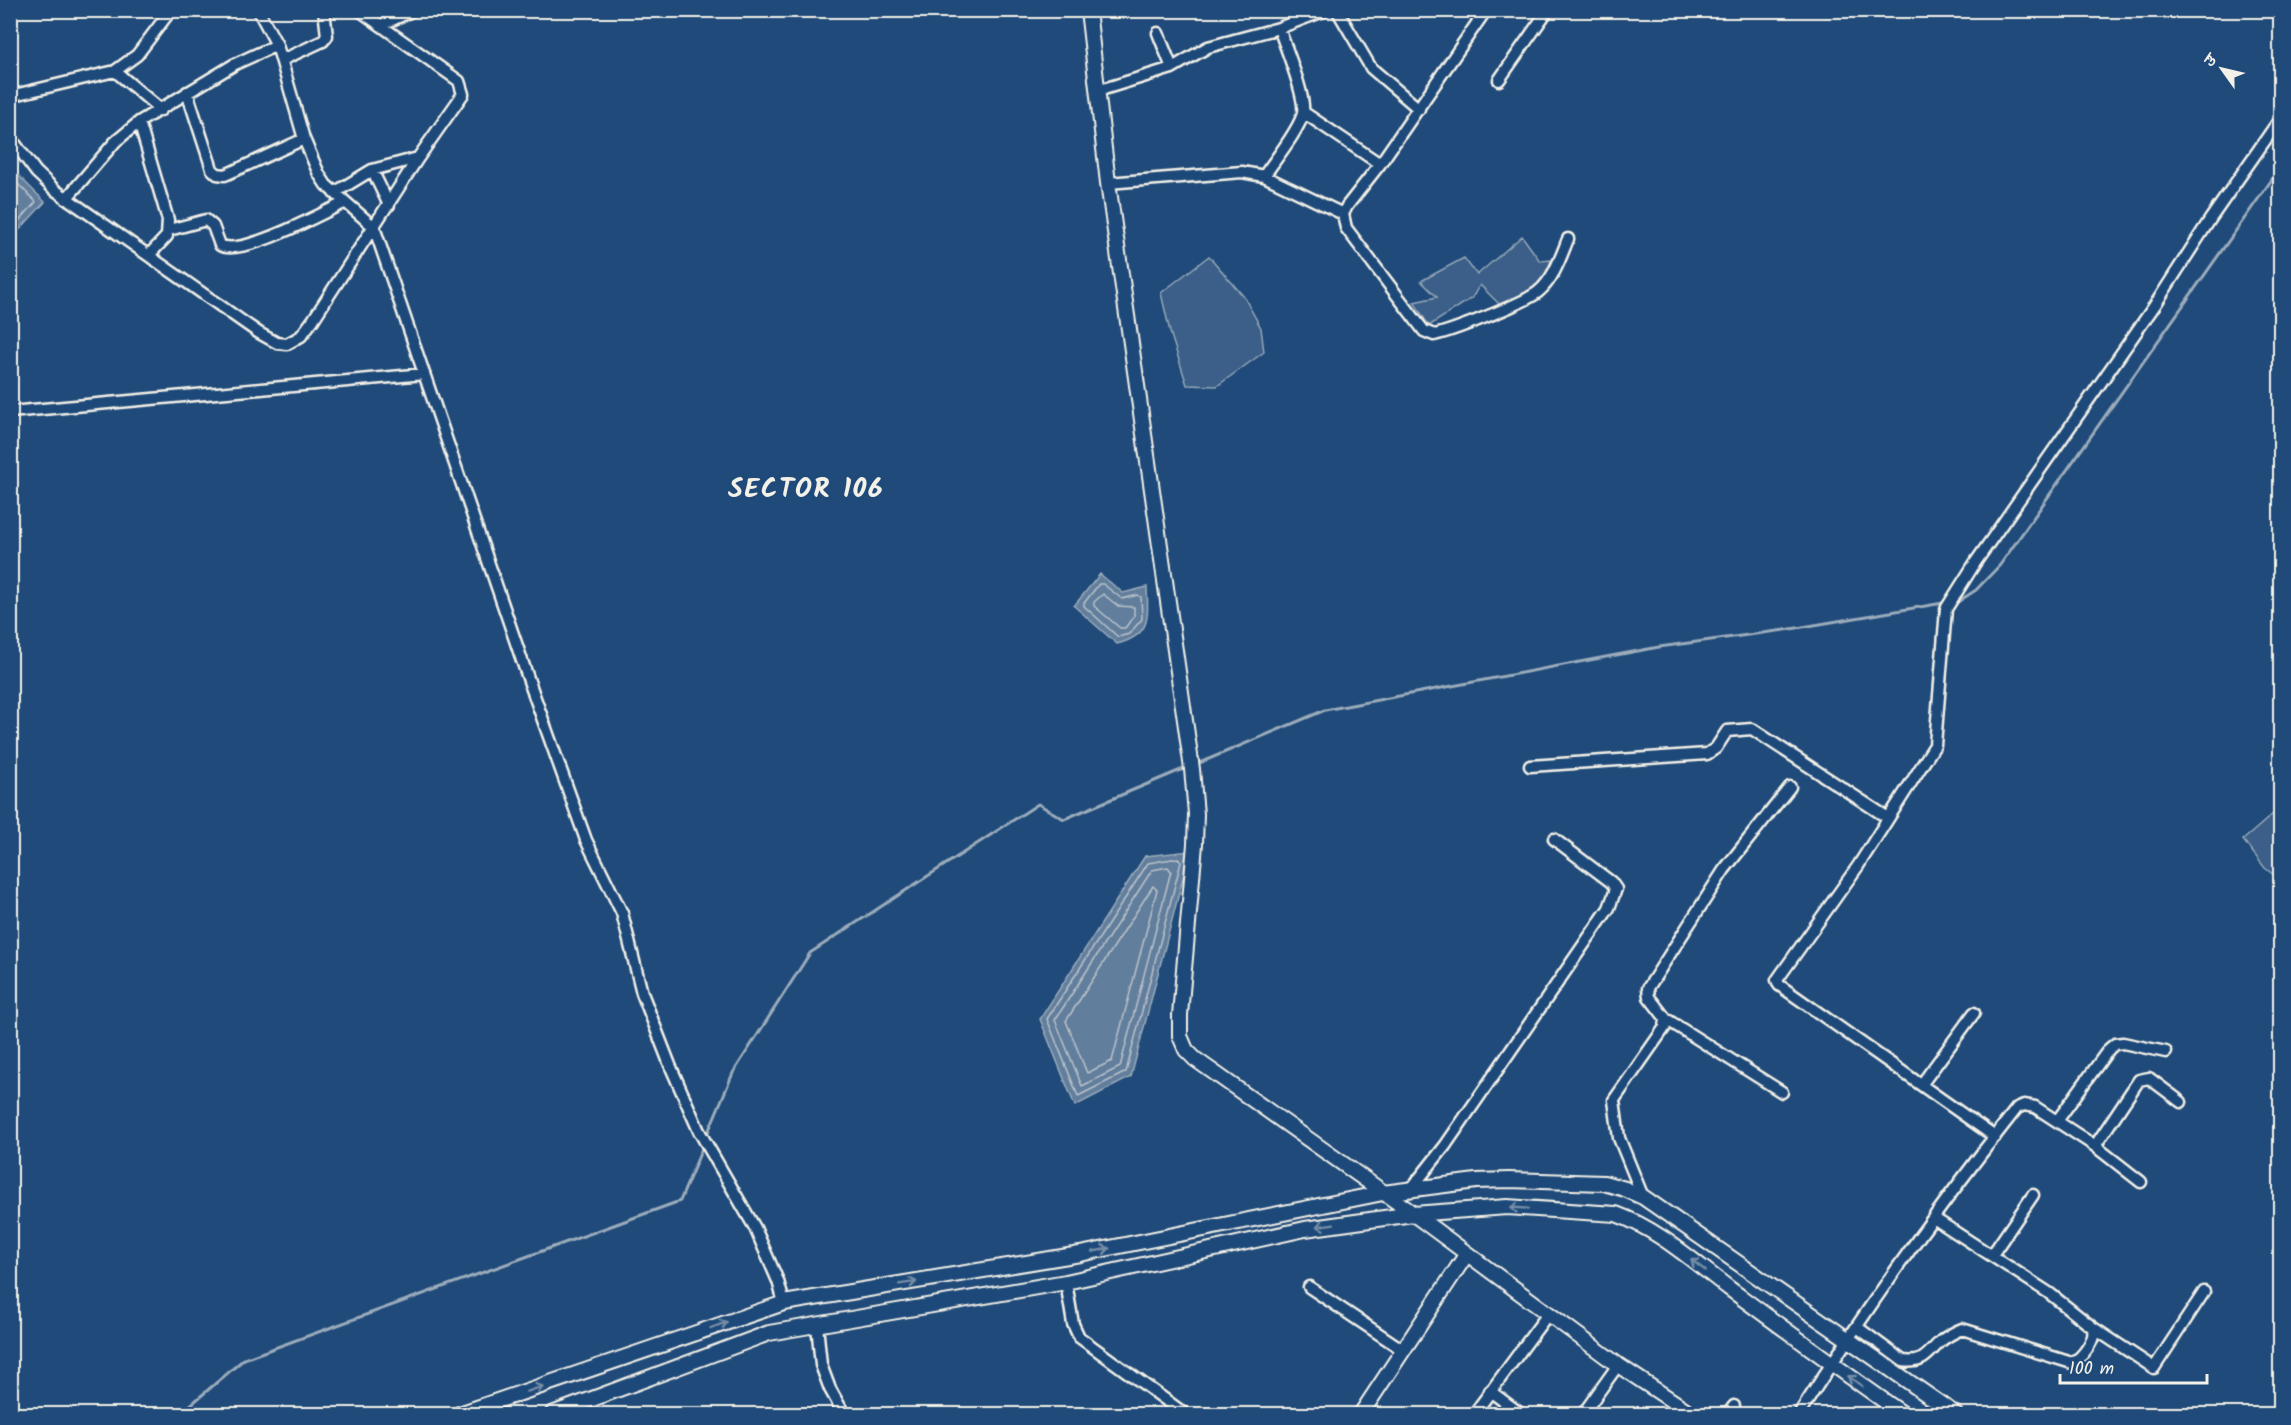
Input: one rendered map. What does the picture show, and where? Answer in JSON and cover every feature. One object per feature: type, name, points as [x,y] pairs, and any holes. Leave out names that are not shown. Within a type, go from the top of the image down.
[{"type":"street","points":[[10,96],[115,71],[136,55],[171,10]]},
{"type":"street","points":[[258,10],[277,45],[304,139],[326,186],[374,227],[529,681],[586,840],[622,913],[646,1003],[699,1131],[755,1228],[778,1281],[784,1303]]},
{"type":"street","points":[[282,60],[322,41],[327,36],[324,10]]},
{"type":"street","points":[[10,137],[36,172],[66,199],[259,333],[277,343],[287,344],[301,336],[462,94],[459,81],[359,10]]},
{"type":"street","points":[[381,25],[414,10]]},
{"type":"street","points":[[1088,10],[1108,183],[1192,769],[1196,828],[1180,1015],[1180,1036],[1183,1044],[1195,1059],[1227,1084],[1413,1214],[1617,1365],[1692,1414]]},
{"type":"street","points":[[1097,91],[1172,68],[1208,47],[1279,28],[1326,10]]},
{"type":"street","points":[[1337,10],[1371,68],[1419,109]]},
{"type":"street","points":[[1486,10],[1419,109],[1343,214],[1346,228],[1424,331],[1434,335],[1519,302],[1539,291],[1552,273],[1569,239]]},
{"type":"street","points":[[1499,80],[1548,10]]},
{"type":"street","points":[[1264,176],[1295,129],[1303,112],[1301,96],[1279,28]]},
{"type":"street","points":[[1158,33],[1172,68]]},
{"type":"street","points":[[66,199],[120,137],[139,122],[235,63],[277,45]]},
{"type":"street","points":[[115,71],[161,110]]},
{"type":"street","points":[[187,92],[212,169],[217,174],[225,174],[304,139]]},
{"type":"street","points":[[1303,112],[1380,164]]},
{"type":"street","points":[[1995,1137],[1777,982],[1858,866],[1935,745],[1946,609],[1975,563],[2155,305],[2211,218],[2280,119]]},
{"type":"street","points":[[139,122],[169,230],[167,236],[149,255]]},
{"type":"street","points":[[334,194],[372,170],[418,158]]},
{"type":"street","points":[[372,170],[389,205]]},
{"type":"street","points":[[1108,183],[1242,171],[1264,176],[1343,214]]},
{"type":"street","points":[[169,230],[206,220],[213,226],[220,245],[226,248],[261,242],[344,203]]},
{"type":"street","points":[[10,412],[424,374]]},
{"type":"street","points":[[1530,766],[1707,754],[1716,748],[1727,731],[1752,729],[1888,818]]},
{"type":"street","points":[[1782,1092],[1666,1019],[1649,997],[1648,988],[1724,870],[1790,788]]},
{"type":"street","points":[[1411,1189],[1445,1146],[1614,898],[1616,889],[1611,882],[1554,839]]},
{"type":"street","points":[[1921,1085],[1974,1013]]},
{"type":"street","points":[[1643,1197],[1619,1138],[1614,1100],[1665,1027],[1666,1019]]},
{"type":"street","points":[[2057,1121],[2115,1044],[2122,1043],[2166,1052]]},
{"type":"street","points":[[2095,1146],[2139,1080],[2149,1078],[2181,1102]]},
{"type":"street","points":[[1799,1414],[1897,1268],[1973,1162],[2017,1108],[2024,1105],[2035,1107],[2095,1146],[2141,1182]]},
{"type":"street","points":[[459,1414],[784,1303],[1080,1254],[1383,1193],[1498,1180],[1596,1182],[1625,1189],[1643,1197],[1955,1414]]},
{"type":"street","points":[[1992,1255],[2033,1195]]},
{"type":"street","points":[[552,1414],[769,1333],[1066,1282],[1305,1229],[1413,1214],[1507,1208],[1616,1214],[1627,1218],[1662,1238],[1831,1364],[1903,1414]]},
{"type":"street","points":[[1935,1218],[2049,1293],[2092,1327],[2154,1368],[2204,1292]]},
{"type":"street","points":[[1361,1414],[1466,1255]]},
{"type":"street","points":[[1066,1282],[1073,1324],[1079,1337],[1185,1414]]},
{"type":"street","points":[[1309,1287],[1403,1350]]},
{"type":"street","points":[[1474,1414],[1548,1314]]},
{"type":"street","points":[[817,1325],[821,1365],[830,1389],[844,1414]]},
{"type":"street","points":[[1857,1327],[1904,1360],[1913,1362],[1923,1359],[1942,1340],[1962,1329],[1973,1330],[2004,1343],[2072,1363],[2080,1358],[2093,1337],[2092,1327]]},
{"type":"street","points":[[1583,1414],[1617,1365]]},
{"type":"street","points":[[1490,1391],[1521,1414]]},
{"type":"shaded area","points":[[1522,236],[1540,261],[1551,260],[1543,281],[1521,297],[1500,305],[1480,285],[1472,298],[1429,326],[1414,302],[1437,297],[1421,281],[1464,258],[1477,275]]},
{"type":"shaded area","points":[[1209,256],[1244,297],[1261,328],[1264,352],[1217,386],[1187,385],[1170,332],[1161,293]]},
{"type":"shaded area","points":[[2280,808],[2280,880],[2265,868],[2243,840]]},
{"type":"water","points":[[11,168],[45,202],[10,239]]},
{"type":"water","points":[[1100,574],[1123,593],[1147,587],[1146,623],[1137,636],[1117,644],[1074,606]]},
{"type":"water","points":[[1190,851],[1131,1077],[1075,1106],[1040,1019],[1145,856]]},
{"type":"waterway","points":[[1956,603],[1976,590],[2000,565],[2280,168]]},
{"type":"waterway","points":[[1197,764],[1325,710],[1659,647],[1785,630],[1943,603]]},
{"type":"waterway","points":[[706,1137],[733,1073],[810,953],[1038,804],[1064,819],[1188,767]]},
{"type":"waterway","points":[[180,1414],[244,1359],[680,1201],[703,1146]]},
{"type":"district","name":"SECTOR 106","points":[[806,488]]}]
